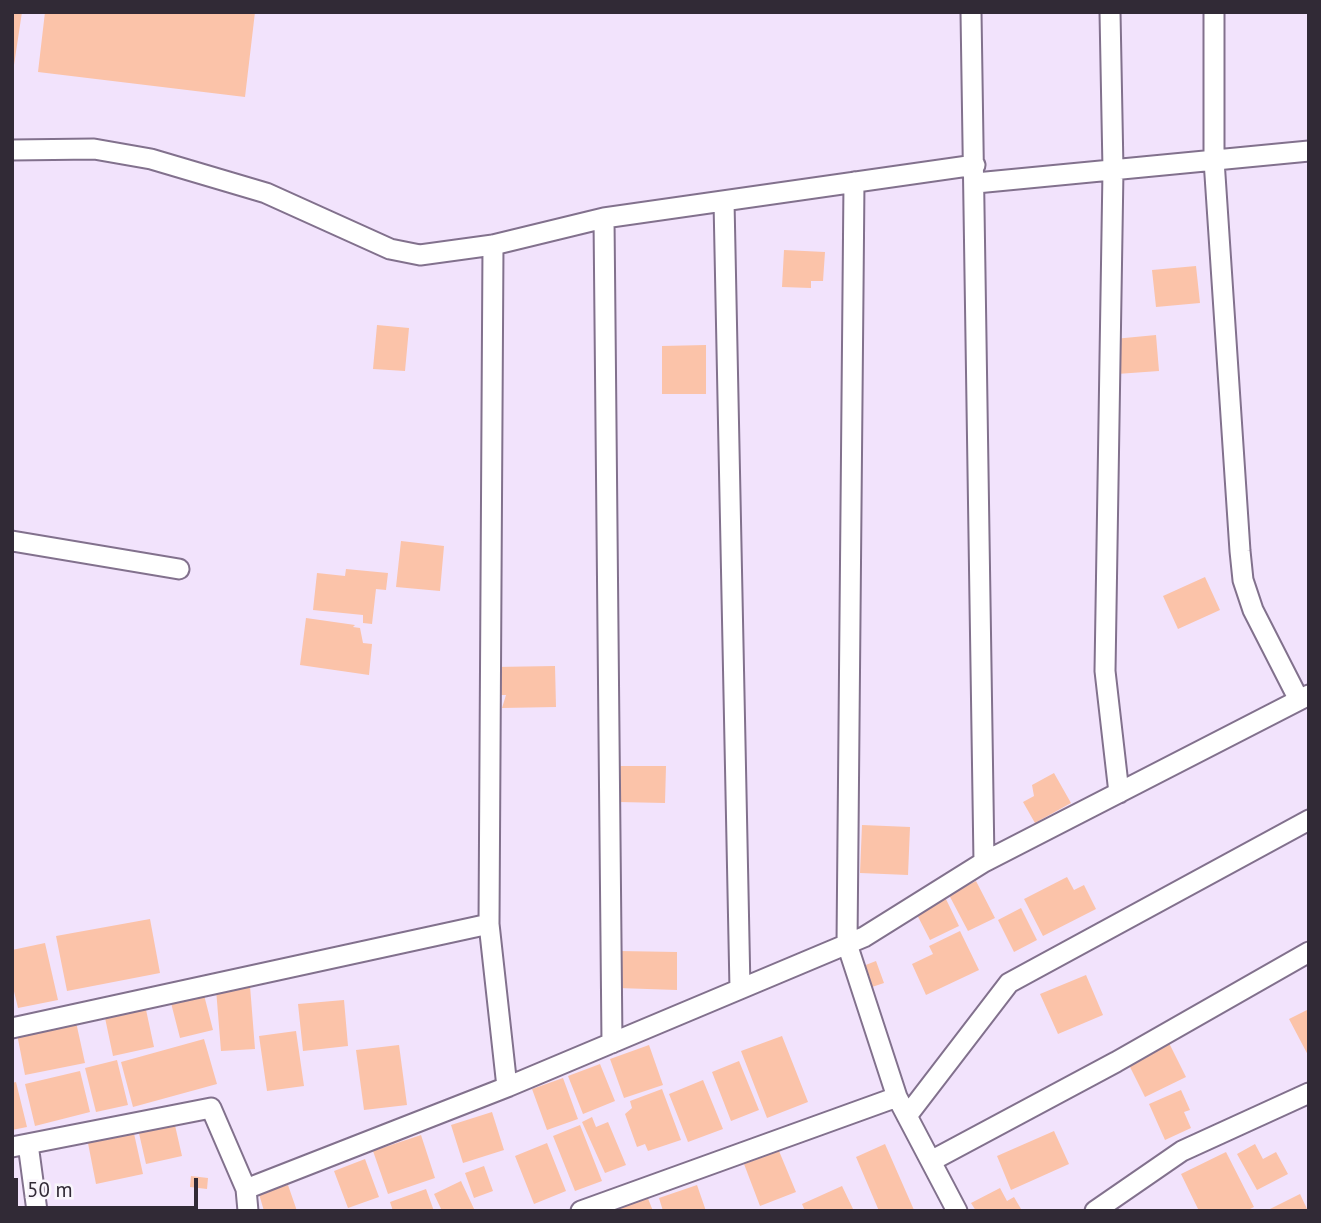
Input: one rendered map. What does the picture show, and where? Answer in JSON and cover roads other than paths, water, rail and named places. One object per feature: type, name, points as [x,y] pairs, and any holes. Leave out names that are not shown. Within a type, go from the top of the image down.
[{"type":"street","points":[[971,12],[976,174],[984,862]]},
{"type":"street","points":[[1110,12],[1113,170],[1105,671],[1119,793]]},
{"type":"street","points":[[246,1189],[507,1087],[864,937],[984,862],[1304,698],[1253,610],[1244,580],[1213,160],[1214,12]]},
{"type":"street","points":[[12,150],[84,148],[151,159],[266,193],[404,253],[421,255],[494,245],[604,218],[854,182],[976,174],[1113,170],[1309,151]]},
{"type":"street","points":[[854,182],[847,944],[897,1097],[957,1211]]},
{"type":"street","points":[[724,201],[740,989]]},
{"type":"street","points":[[604,218],[612,1043]]},
{"type":"street","points":[[494,245],[489,924],[507,1087]]},
{"type":"street","points":[[12,541],[179,569]]},
{"type":"street","points":[[908,1116],[1009,983],[1309,820]]},
{"type":"street","points":[[12,1028],[489,924]]},
{"type":"street","points":[[931,1161],[1116,1062],[1309,952]]},
{"type":"street","points":[[1096,1211],[1182,1151],[1309,1093]]},
{"type":"street","points":[[581,1211],[897,1097]]},
{"type":"street","points":[[37,1211],[20,1146],[211,1108],[246,1189],[248,1211]]}]
